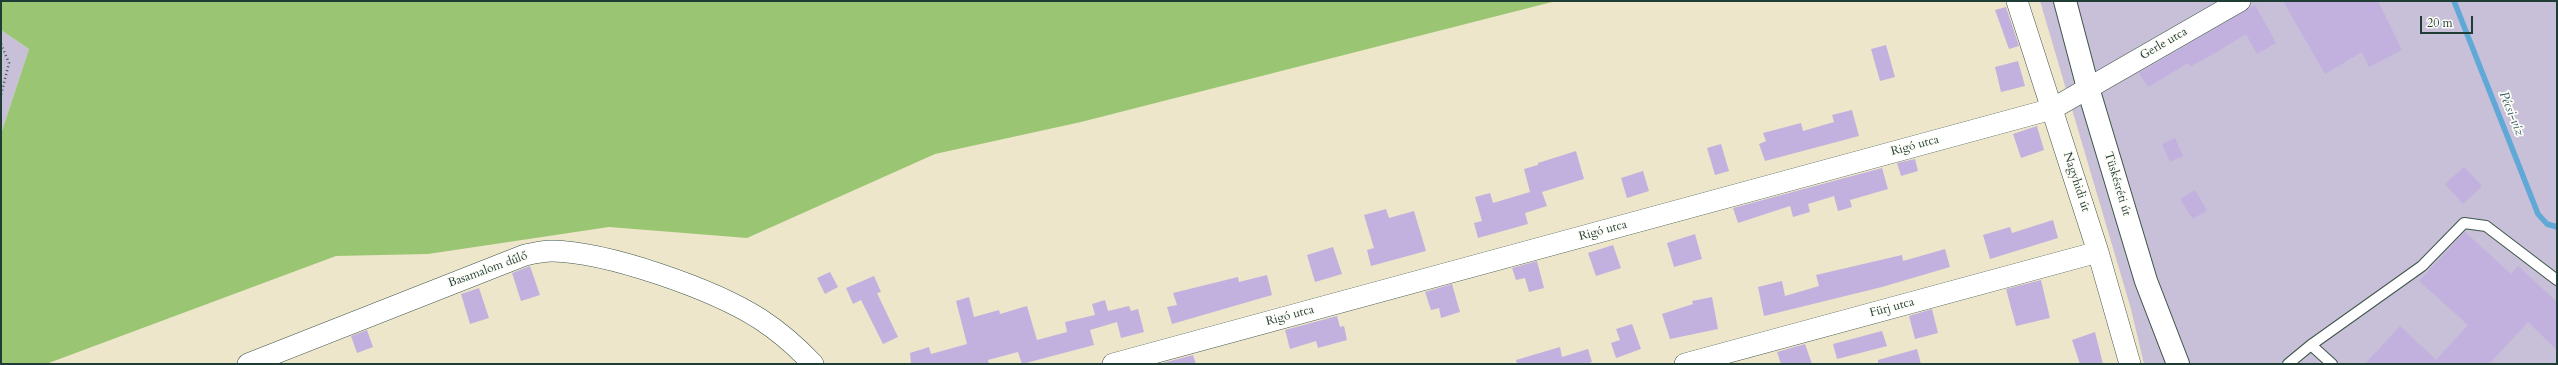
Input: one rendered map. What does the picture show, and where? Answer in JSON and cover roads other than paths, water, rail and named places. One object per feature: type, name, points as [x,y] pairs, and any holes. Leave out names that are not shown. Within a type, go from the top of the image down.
[{"type":"street","name":"Nagyhidi út","points":[[2017,1],[2098,252],[2130,364]]},
{"type":"street","name":"Tüskésréti út","points":[[2065,1],[2088,88],[2146,281],[2178,364]]},
{"type":"street","name":"Gerle utca","points":[[2088,88],[2240,1]]},
{"type":"street","name":"Rigó utca","points":[[1113,364],[2052,109],[2088,88]]},
{"type":"street","name":"Basamalom dűlő","points":[[248,364],[525,255],[551,251],[573,252],[666,276],[759,318],[787,338],[812,363]]},
{"type":"street","name":"Fürj utca","points":[[1685,364],[2098,252]]},
{"type":"lane","points":[[2288,364],[2311,345],[2422,266],[2464,223],[2486,226],[2557,280]]},
{"type":"lane","points":[[2311,345],[2332,364]]},
{"type":"waterway","name":"Pécsi-víz","points":[[2454,1],[2538,214],[2547,224],[2557,227]]}]
